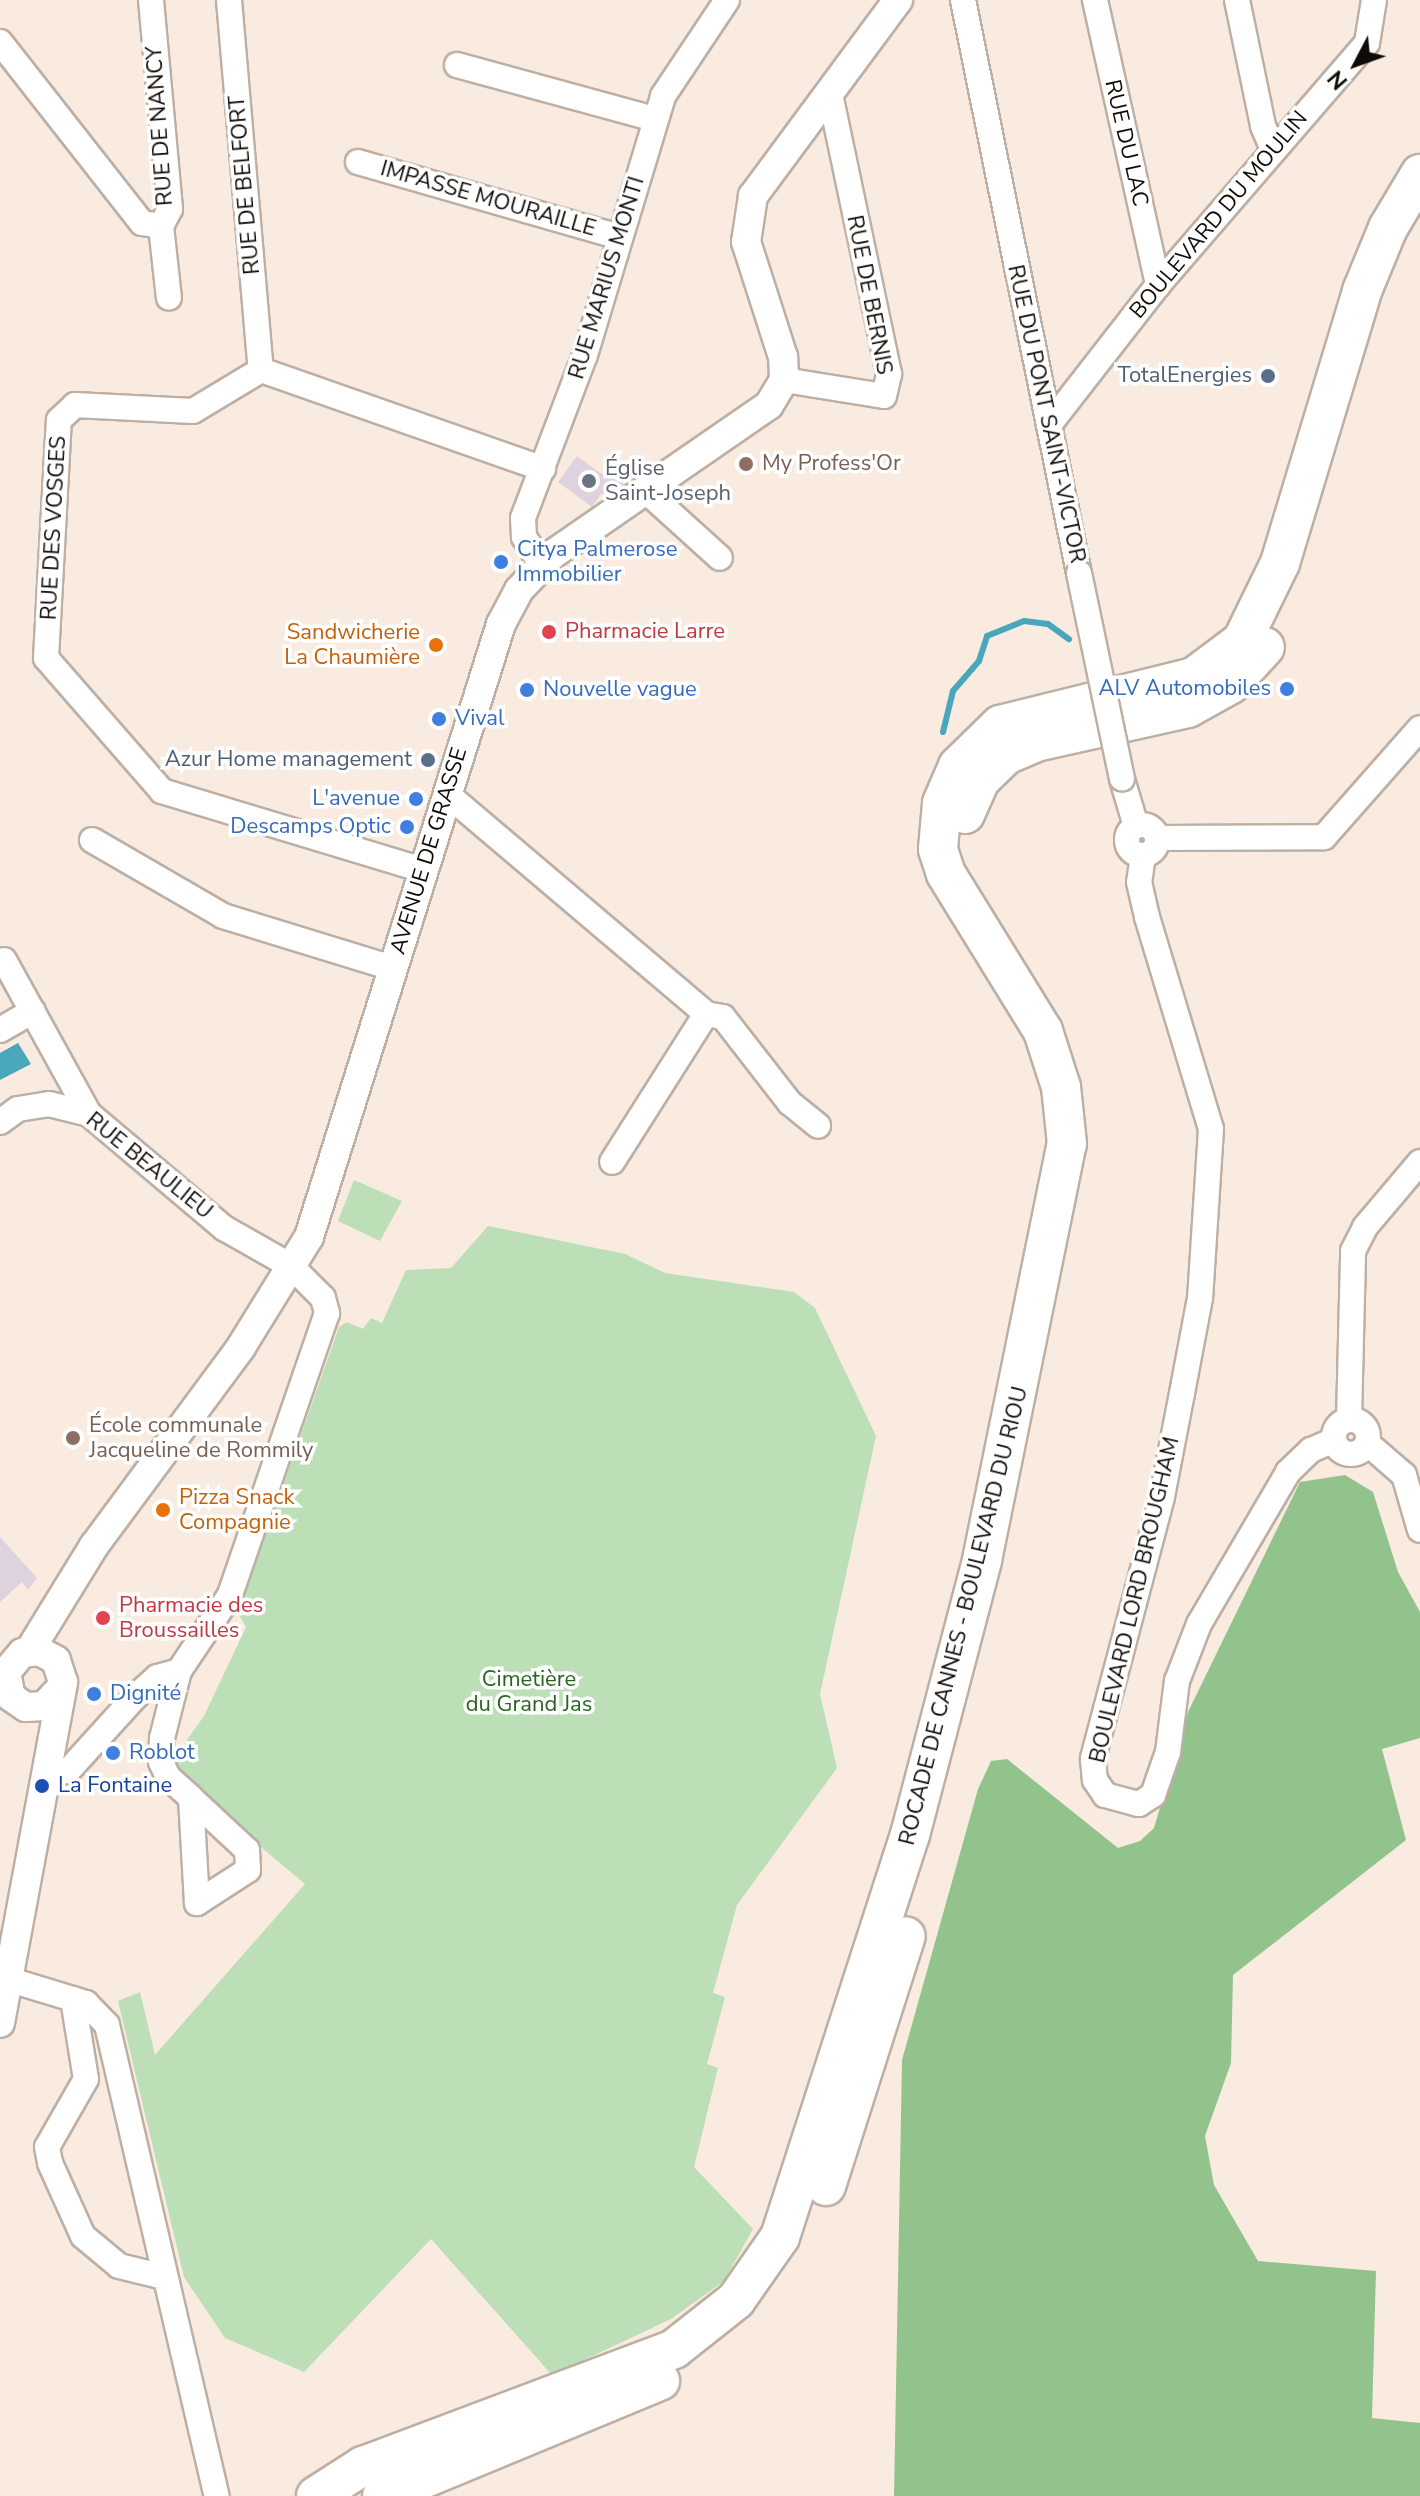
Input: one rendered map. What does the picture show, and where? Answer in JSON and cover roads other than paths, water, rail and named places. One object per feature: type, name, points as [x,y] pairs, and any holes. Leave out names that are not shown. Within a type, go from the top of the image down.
[{"type":"highway","name":"ROCADE DE CANNES - BOULEVARD DU RIOU","points":[[316,2496],[363,2466],[674,2349],[736,2300],[780,2237],[801,2188],[910,1835],[1005,1469],[1067,1144],[1061,1087],[1043,1031],[946,874],[938,849],[942,803],[958,766],[1000,725],[1194,677],[1242,641],[1280,563],[1362,291],[1388,228],[1420,174]]},
{"type":"highway","name":"ROCADE DE CANNES - BOULEVARD DU RIOU","points":[[382,2496],[692,2367],[750,2322],[804,2246],[853,2114],[934,1841],[1026,1487],[1089,1177],[1091,1112],[1081,1059],[1039,969],[973,874],[963,836],[971,796],[993,765],[1022,746],[1188,708],[1231,684],[1265,649],[1299,570],[1381,297],[1420,214]]},
{"type":"street","name":"RUE DE NANCY","points":[[151,0],[170,209],[161,226],[169,298]]},
{"type":"street","name":"RUE DE BELFORT","points":[[229,0],[261,370]]},
{"type":"street","name":"RUE MARIUS MONTI","points":[[541,564],[522,525],[585,355],[655,119],[676,69],[727,0]]},
{"type":"street","points":[[784,380],[783,357],[746,242],[747,220],[767,172],[830,94],[898,0]]},
{"type":"street","name":"RUE DU PONT SAINT-VICTOR","points":[[963,0],[1122,779],[1145,840]]},
{"type":"street","name":"RUE DU LAC","points":[[1095,0],[1158,285]]},
{"type":"street","points":[[1237,0],[1263,126],[1273,149]]},
{"type":"street","name":"BOULEVARD DU MOULIN","points":[[1049,425],[1158,285],[1367,43],[1374,0]]},
{"type":"street","points":[[0,42],[142,223],[161,226]]},
{"type":"street","points":[[457,65],[655,119]]},
{"type":"street","name":"RUE DE BERNIS","points":[[784,380],[884,396],[889,374],[830,94]]},
{"type":"street","name":"IMPASSE MOURAILLE","points":[[358,162],[619,237]]},
{"type":"street","points":[[261,370],[543,469]]},
{"type":"street","name":"RUE DES VOSGES","points":[[261,370],[193,411],[66,409],[59,420],[46,658],[162,791],[423,870]]},
{"type":"street","name":"AVENUE DE GRASSE","points":[[0,2023],[48,1763],[74,1580],[203,1404],[309,1237],[501,624],[541,564],[769,405],[784,380]]},
{"type":"street","points":[[647,492],[720,558]]},
{"type":"street","points":[[1145,840],[1324,837],[1420,728]]},
{"type":"street","points":[[447,794],[706,1014],[723,1017],[790,1103],[818,1126]]},
{"type":"street","points":[[92,840],[223,916],[392,968]]},
{"type":"street","name":"BOULEVARD LORD BROUGHAM","points":[[1145,840],[1139,882],[1211,1129],[1190,1352],[1162,1497],[1093,1759],[1095,1780],[1105,1795],[1139,1804],[1153,1795],[1168,1752],[1177,1681],[1199,1624],[1288,1472],[1311,1450],[1334,1440],[1341,1423],[1349,1420]]},
{"type":"street","points":[[4,960],[89,1114]]},
{"type":"street","points":[[0,1030],[33,1011]]},
{"type":"street","points":[[612,1162],[706,1014]]},
{"type":"street","name":"RUE BEAULIEU","points":[[0,1122],[18,1109],[49,1104],[89,1114],[224,1228],[291,1266],[323,1298],[323,1330],[230,1595],[179,1671]]},
{"type":"street","points":[[1367,1443],[1368,1432],[1349,1420],[1353,1251],[1365,1227],[1420,1162]]},
{"type":"street","points":[[1334,1440],[1345,1453],[1367,1443]]},
{"type":"street","points":[[1367,1443],[1404,1475],[1420,1530]]},
{"type":"street","points":[[30,1650],[48,1654],[61,1678],[52,1702],[12,1698],[15,1657],[30,1650],[74,1580]]},
{"type":"street","points":[[48,1763],[68,1771],[157,1677],[179,1671],[161,1762],[191,1798]]},
{"type":"street","name":"AVENUE DE GRASSE","points":[[12,1698],[48,1763]]},
{"type":"street","points":[[7,1979],[73,1999],[107,2025],[217,2496]]},
{"type":"street","points":[[73,1999],[86,2079],[47,2147],[50,2163],[83,2236],[119,2266],[164,2277]]},
{"type":"water","points":[[18,1043],[31,1064],[0,1080],[0,1053]]},
{"type":"waterway","points":[[943,732],[953,691],[979,661],[987,636],[1024,621],[1048,624],[1069,639]]},
{"type":"place","name":"TotalEnergies","points":[[1268,376]]},
{"type":"place","name":"My Profess'Or","points":[[746,464]]},
{"type":"place","name":"Église Saint-Joseph","points":[[589,481]]},
{"type":"place","name":"Citya Palmerose Immobilier","points":[[501,562]]},
{"type":"place","name":"Pharmacie Larre","points":[[549,632]]},
{"type":"place","name":"Sandwicherie La Chaumière","points":[[436,645]]},
{"type":"place","name":"ALV Automobiles","points":[[1287,689]]},
{"type":"place","name":"Nouvelle vague","points":[[527,690]]},
{"type":"place","name":"Vival","points":[[439,719]]},
{"type":"place","name":"Azur Home management","points":[[428,760]]},
{"type":"place","name":"L'avenue","points":[[416,799]]},
{"type":"place","name":"Descamps Optic","points":[[407,827]]},
{"type":"place","name":"École communale Jacqueline de Rommily","points":[[73,1438]]},
{"type":"place","name":"Pizza Snack Compagnie","points":[[163,1510]]},
{"type":"place","name":"Pharmacie des Broussailles","points":[[103,1618]]},
{"type":"place","name":"Dignité","points":[[94,1694]]},
{"type":"place","name":"Roblot","points":[[113,1753]]},
{"type":"place","name":"La Fontaine","points":[[42,1786]]},
{"type":"park label","name":"Cimetière du Grand Jas","points":[[529,1692]]}]
